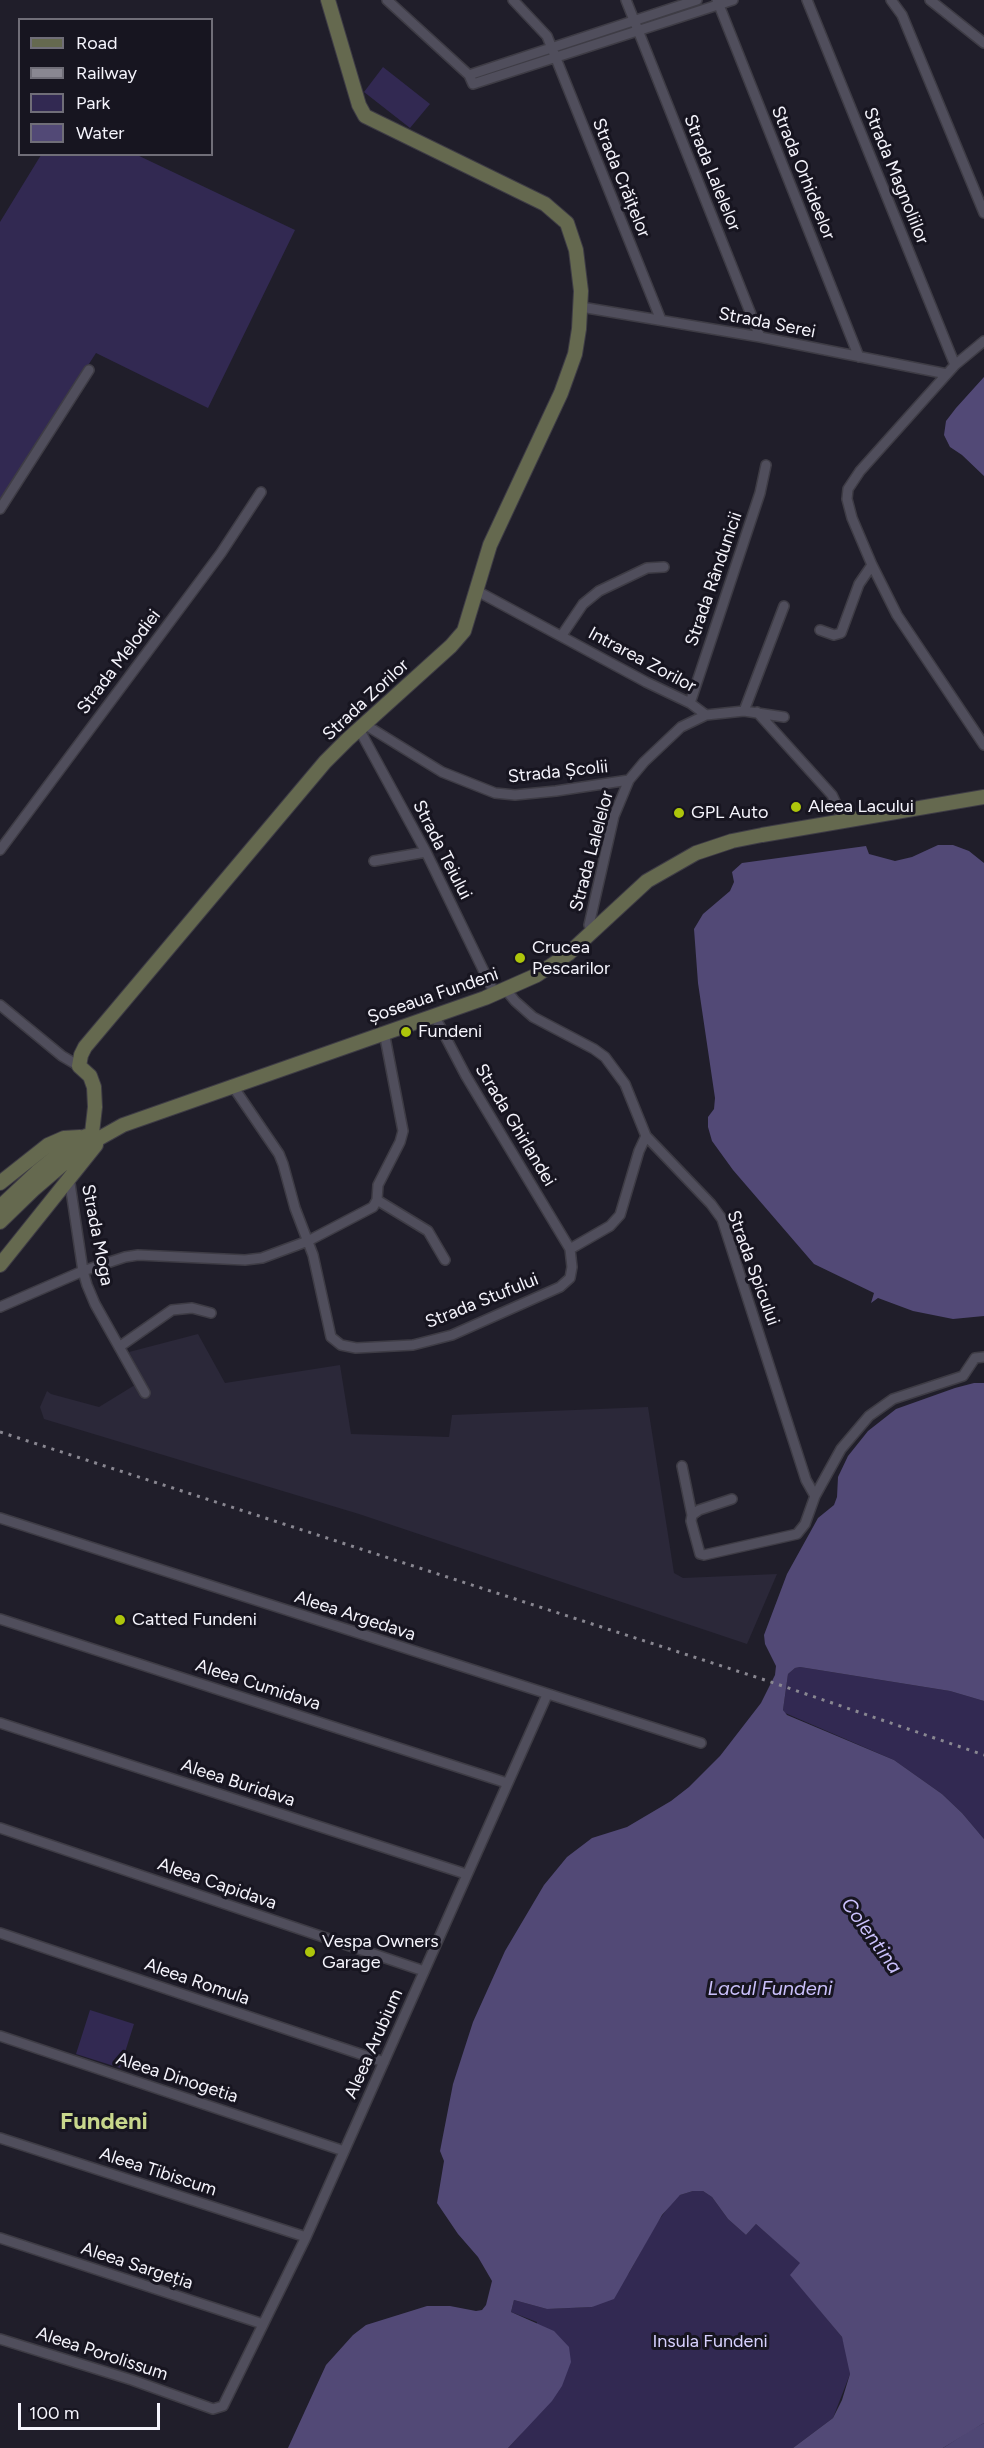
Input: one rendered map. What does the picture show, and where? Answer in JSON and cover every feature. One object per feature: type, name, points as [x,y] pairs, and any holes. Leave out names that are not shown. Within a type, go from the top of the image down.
[{"type":"main road","name":"Strada Zorilor","points":[[79,1066],[85,1047],[315,774],[362,726],[458,639],[468,622],[490,545],[565,384],[574,354],[581,307],[580,277],[573,239],[567,223],[545,204],[365,116],[359,105],[328,0]]},
{"type":"main road","name":"Șoseaua Fundeni","points":[[0,1222],[59,1160],[108,1132],[232,1085],[506,990],[537,975],[557,962],[647,881],[682,859],[732,841],[984,789]]},
{"type":"main road","name":"Șoseaua Fundeni","points":[[0,1183],[48,1145],[69,1137],[88,1135],[165,1102],[492,988],[545,963],[643,876],[665,861],[692,848],[738,833],[984,797]]},
{"type":"main road","points":[[79,1066],[90,1076],[96,1099],[88,1135]]},
{"type":"main road","points":[[0,1265],[69,1177],[108,1132]]},
{"type":"main road","name":"Șoseaua Fundeni","points":[[0,1207],[88,1135]]},
{"type":"street","points":[[387,0],[469,75],[473,84],[718,2],[733,0]]},
{"type":"street","name":"Strada Crăițelor","points":[[513,0],[545,32],[661,320]]},
{"type":"street","name":"Strada Lalelelor","points":[[626,0],[632,21],[759,337]]},
{"type":"street","points":[[469,75],[697,0]]},
{"type":"street","name":"Strada Magnoliilor","points":[[807,0],[955,365]]},
{"type":"street","points":[[891,0],[902,15],[984,213]]},
{"type":"street","points":[[930,0],[984,43]]},
{"type":"street","name":"Strada Orhideelor","points":[[718,2],[859,357]]},
{"type":"street","name":"Strada Serei","points":[[581,307],[759,337],[947,374]]},
{"type":"street","points":[[984,341],[955,365],[860,471],[848,489],[849,508],[872,565],[903,624],[984,745]]},
{"type":"street","points":[[0,509],[89,370]]},
{"type":"street","name":"Strada Rândunicii","points":[[690,703],[760,493],[766,465]]},
{"type":"street","name":"Strada Melodiei","points":[[0,850],[221,553],[261,492]]},
{"type":"street","points":[[820,630],[834,635],[841,633],[859,584],[872,565]]},
{"type":"street","name":"Intrarea Zorilor","points":[[562,635],[583,604],[599,591],[647,568],[664,567]]},
{"type":"street","name":"Intrarea Zorilor","points":[[477,591],[690,703],[706,715]]},
{"type":"street","points":[[744,711],[784,606]]},
{"type":"street","points":[[706,715],[744,711],[784,717]]},
{"type":"street","points":[[757,712],[832,795],[843,817]]},
{"type":"street","name":"Strada Lalelelor","points":[[590,925],[614,816],[629,780],[671,734],[689,722],[706,715]]},
{"type":"street","name":"Strada Școlii","points":[[362,726],[442,772],[495,793],[515,795],[579,789],[629,780]]},
{"type":"street","name":"Strada Teiului","points":[[362,726],[492,988]]},
{"type":"street","points":[[374,861],[426,852]]},
{"type":"street","name":"Strada Spicului","points":[[506,990],[533,1017],[605,1057],[625,1084],[646,1136],[711,1204],[722,1219],[806,1480],[815,1496]]},
{"type":"street","points":[[0,1005],[62,1056],[79,1066]]},
{"type":"street","name":"Strada Ghirlandei","points":[[434,1015],[466,1076],[570,1249]]},
{"type":"street","points":[[0,1306],[83,1271],[125,1257],[138,1255],[253,1260],[308,1241],[366,1212],[377,1200],[378,1185],[400,1142],[403,1131],[384,1032]]},
{"type":"street","points":[[232,1085],[279,1154],[308,1241]]},
{"type":"street","points":[[570,1249],[610,1226],[620,1215],[639,1151],[646,1136]]},
{"type":"street","name":"Strada Moga","points":[[69,1177],[83,1271],[95,1304],[144,1393]]},
{"type":"street","points":[[377,1200],[428,1231],[445,1260]]},
{"type":"street","name":"Strada Stufului","points":[[308,1241],[319,1278],[331,1337],[341,1345],[356,1348],[413,1345],[452,1335],[560,1287],[566,1283],[572,1272],[570,1249]]},
{"type":"street","points":[[119,1347],[172,1310],[192,1308],[211,1313]]},
{"type":"street","points":[[682,1466],[698,1551],[704,1555],[797,1534],[805,1524],[815,1496],[842,1449],[869,1416],[893,1400],[959,1378],[965,1374],[975,1358],[984,1357]]},
{"type":"street","points":[[692,1515],[699,1510],[732,1499]]},
{"type":"street","name":"Aleea Argedava","points":[[0,1518],[700,1743]]},
{"type":"street","name":"Aleea Cumidava","points":[[0,1619],[507,1783]]},
{"type":"street","name":"Aleea Arubium","points":[[225,2402],[306,2237],[547,1695]]},
{"type":"street","name":"Aleea Buridava","points":[[0,1723],[466,1874]]},
{"type":"street","name":"Aleea Capidava","points":[[0,1828],[424,1971]]},
{"type":"street","name":"Aleea Romula","points":[[0,1933],[384,2062]]},
{"type":"street","name":"Aleea Dinogetia","points":[[0,2036],[344,2151]]},
{"type":"street","name":"Aleea Tibiscum","points":[[0,2138],[306,2237]]},
{"type":"street","name":"Aleea Sargeția","points":[[0,2238],[263,2324]]},
{"type":"street","name":"Aleea Porolissum","points":[[0,2339],[132,2380],[213,2409],[220,2408],[225,2402]]},
{"type":"shaded area","points":[[198,1334],[225,1383],[340,1365],[351,1434],[449,1437],[452,1415],[648,1407],[674,1573],[683,1578],[777,1574],[747,1644],[359,1514],[44,1419],[40,1407],[47,1391],[99,1407],[143,1380],[129,1352]]},
{"type":"shaded area","points":[[984,2423],[984,2448],[943,2448],[971,2430]]},
{"type":"green space","points":[[383,67],[430,104],[410,128],[364,92]]},
{"type":"green space","points":[[40,156],[139,156],[295,230],[208,408],[96,353],[0,501],[0,222]]},
{"type":"green space","points":[[800,1667],[950,1691],[984,1701],[984,1839],[942,1794],[894,1760],[785,1713],[783,1710],[788,1674]]},
{"type":"green space","points":[[90,2010],[134,2024],[120,2068],[76,2054]]},
{"type":"green space","name":"Insula Fundeni","points":[[703,2191],[712,2197],[728,2219],[746,2235],[756,2224],[801,2263],[791,2275],[842,2337],[848,2356],[850,2374],[833,2418],[793,2448],[508,2448],[522,2433],[537,2322],[511,2312],[514,2300],[547,2309],[592,2307],[629,2273],[656,2224],[673,2201],[680,2195]]},
{"type":"water","points":[[984,377],[984,476],[950,447],[944,435],[946,421]]},
{"type":"water","points":[[938,845],[953,845],[969,851],[984,863],[984,1316],[953,1319],[913,1311],[878,1298],[871,1303],[874,1293],[814,1264],[733,1170],[712,1141],[708,1117],[714,1109],[715,1098],[698,983],[694,929],[703,914],[730,891],[734,882],[732,872],[742,863],[866,846],[869,854],[895,861],[912,857]]},
{"type":"water","name":"Lacul Fundeni","points":[[974,1383],[984,1383],[984,1701],[950,1691],[800,1667],[788,1674],[783,1710],[787,1715],[894,1760],[942,1794],[984,1839],[984,2423],[943,2448],[793,2448],[833,2418],[842,2400],[850,2374],[842,2337],[790,2275],[800,2263],[756,2224],[746,2235],[728,2219],[712,2197],[703,2191],[693,2191],[680,2195],[662,2215],[614,2299],[592,2307],[547,2309],[514,2300],[511,2312],[554,2331],[569,2347],[571,2362],[562,2386],[552,2401],[508,2448],[288,2448],[326,2365],[353,2335],[366,2325],[427,2306],[450,2306],[476,2311],[482,2310],[486,2305],[492,2281],[478,2257],[458,2234],[437,2203],[444,2161],[440,2151],[453,2084],[473,2022],[505,1951],[544,1885],[567,1857],[592,1838],[627,1827],[671,1801],[689,1787],[720,1756],[761,1703],[775,1675],[776,1666],[765,1644],[764,1635],[787,1574],[818,1518],[834,1505],[837,1497],[838,1477],[848,1456],[868,1431],[896,1409]]},
{"type":"railway","points":[[0,1432],[768,1681],[984,1755]]},
{"type":"place","name":"Aleea Lacului","points":[[796,807]]},
{"type":"place","name":"GPL Auto","points":[[679,813]]},
{"type":"place","name":"Crucea Pescarilor","points":[[520,958]]},
{"type":"place","name":"Fundeni","points":[[406,1032]]},
{"type":"place","name":"Catted Fundeni","points":[[120,1620]]},
{"type":"place","name":"Vespa Owners Garage","points":[[310,1952]]},
{"type":"district","name":"Fundeni","points":[[104,2122]]},
{"type":"water label","name":"Colentina","points":[[871,1936]]}]
